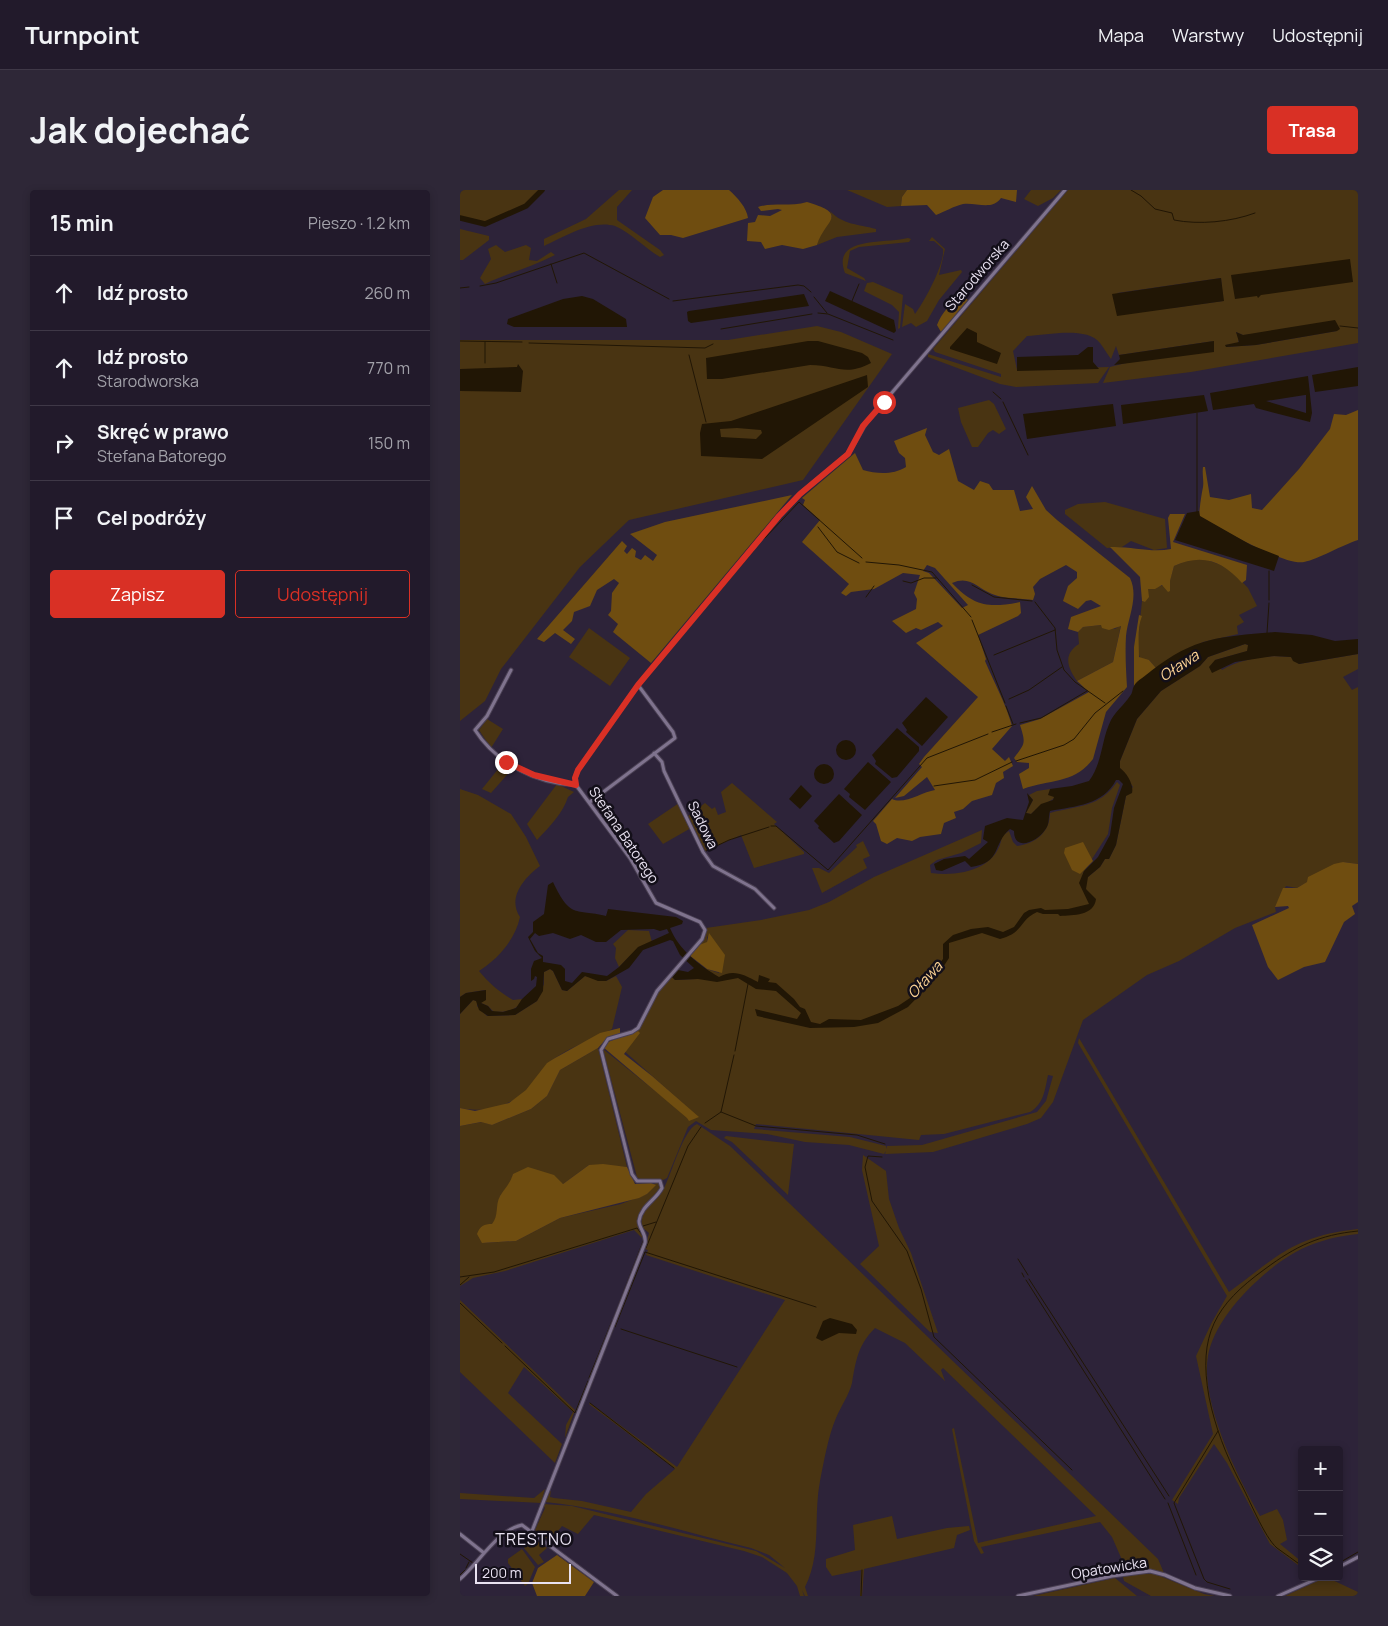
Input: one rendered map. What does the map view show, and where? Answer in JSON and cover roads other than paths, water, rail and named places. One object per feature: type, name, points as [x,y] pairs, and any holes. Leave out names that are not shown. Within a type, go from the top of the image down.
[{"type":"street","name":"Starodworska","points":[[638,685],[800,494],[848,454],[863,426],[1065,190]]},
{"type":"street","name":"Stefana Batorego","points":[[511,670],[487,716],[475,730],[487,748],[506,762],[534,775],[576,785],[587,797],[630,858],[656,903],[700,922],[704,926],[702,939],[652,997],[638,1028],[632,1032],[608,1039],[601,1050],[632,1174],[640,1182],[660,1180],[662,1188],[644,1208],[640,1217],[639,1223],[646,1238],[645,1243],[532,1530]]},
{"type":"street","points":[[576,785],[575,778],[578,770],[638,685],[676,736],[590,802]]},
{"type":"street","name":"Sadowa","points":[[654,753],[662,762],[664,771],[709,861],[722,872],[758,891],[774,908]]},
{"type":"street","points":[[587,797],[596,798]]},
{"type":"street","points":[[460,1579],[478,1563],[488,1548],[520,1525],[532,1530],[617,1596]]},
{"type":"street","points":[[460,1534],[484,1553]]},
{"type":"street","points":[[1343,1566],[1358,1557]]},
{"type":"street","name":"Opatowicka","points":[[1018,1596],[1112,1576],[1150,1571],[1166,1575],[1195,1588],[1230,1596]]},
{"type":"street","points":[[1278,1596],[1312,1581]]},
{"type":"water","points":[[1350,259],[1353,282],[1261,295],[1258,298],[1257,296],[1235,299],[1231,275]]},
{"type":"water","points":[[1221,278],[1224,301],[1117,316],[1112,294]]},
{"type":"water","points":[[830,291],[894,320],[896,331],[894,333],[825,301]]},
{"type":"water","points":[[804,294],[809,306],[691,323],[688,321],[687,312],[689,311]]},
{"type":"water","points":[[582,296],[593,299],[626,319],[627,327],[514,327],[507,324],[508,319],[563,299]]},
{"type":"water","points":[[1335,320],[1340,329],[1337,331],[1256,345],[1226,347],[1225,345],[1239,342],[1236,332],[1243,335]]},
{"type":"water","points":[[967,328],[977,333],[977,342],[1001,353],[997,364],[950,349]]},
{"type":"water","points":[[808,341],[818,341],[862,353],[868,357],[871,363],[847,370],[810,365],[722,379],[707,379],[706,358]]},
{"type":"water","points":[[1214,341],[1214,352],[1114,365],[1120,359],[1119,355]]},
{"type":"water","points":[[1088,347],[1093,347],[1093,362],[1099,369],[1017,371],[1017,357],[1078,355]]},
{"type":"water","points":[[518,364],[523,371],[521,392],[460,391],[460,369],[517,367]]},
{"type":"water","points":[[1358,367],[1358,386],[1315,392],[1312,375]]},
{"type":"water","points":[[867,375],[868,387],[762,459],[701,456],[700,433],[702,424],[731,421]],"holes":[[[720,429],[761,430],[762,433],[756,439],[721,437]]]},
{"type":"water","points":[[1308,376],[1312,413],[1310,422],[1256,408],[1254,404],[1213,410],[1210,393]],"holes":[[[1306,395],[1306,413],[1266,401]]]},
{"type":"water","points":[[1204,395],[1208,411],[1123,424],[1121,405]]},
{"type":"water","points":[[1113,404],[1116,426],[1027,439],[1023,414]]},
{"type":"water","points":[[1199,511],[1200,516],[1251,545],[1279,556],[1274,571],[1175,540],[1187,513]]},
{"type":"water","name":"Oława","points":[[1275,632],[1312,635],[1335,641],[1358,639],[1358,654],[1299,664],[1293,661],[1291,657],[1274,656],[1235,662],[1212,673],[1209,667],[1215,660],[1247,651],[1248,645],[1245,644],[1208,657],[1200,666],[1161,691],[1137,719],[1120,761],[1120,768],[1131,783],[1132,793],[1126,796],[1116,845],[1109,859],[1105,859],[1100,867],[1088,877],[1086,889],[1096,899],[1091,909],[1082,914],[1060,916],[1058,914],[1037,912],[1031,915],[1014,933],[1000,939],[982,933],[949,943],[949,958],[936,978],[908,1007],[878,1023],[854,1027],[810,1028],[757,1016],[755,1009],[797,1019],[801,1013],[776,991],[756,989],[738,978],[717,982],[698,979],[675,980],[672,977],[678,970],[688,972],[694,968],[680,955],[673,941],[670,940],[643,950],[629,968],[606,981],[598,981],[585,976],[567,991],[562,990],[553,971],[550,969],[544,972],[543,991],[537,1001],[515,1015],[488,1016],[479,1010],[476,1001],[473,1000],[460,1014],[460,997],[466,993],[486,990],[486,1000],[481,1003],[488,1006],[492,1011],[503,1012],[516,1008],[522,999],[536,986],[537,977],[535,976],[531,981],[531,969],[534,961],[542,958],[535,951],[528,937],[533,932],[533,922],[544,914],[548,885],[553,882],[565,902],[580,912],[606,916],[608,909],[676,917],[683,921],[682,924],[670,928],[684,950],[697,962],[719,977],[734,973],[758,982],[759,975],[770,979],[768,982],[776,983],[800,1007],[805,1009],[811,1022],[820,1024],[829,1019],[861,1020],[898,1006],[913,996],[943,959],[943,944],[953,935],[971,929],[988,927],[1003,932],[1014,927],[1024,913],[1029,910],[1041,908],[1045,910],[1068,909],[1089,904],[1079,883],[1084,871],[1098,857],[1110,835],[1114,808],[1123,784],[1116,780],[1104,795],[1088,803],[1050,811],[1047,828],[1032,841],[1022,843],[1018,841],[1014,831],[1010,829],[1004,835],[992,857],[981,865],[971,867],[965,861],[942,871],[936,870],[934,864],[944,859],[965,856],[969,859],[988,842],[983,839],[985,826],[1007,818],[1023,820],[1029,802],[1027,793],[1033,800],[1026,813],[1031,814],[1041,804],[1053,800],[1054,797],[1048,795],[1050,789],[1089,781],[1097,766],[1111,720],[1131,695],[1133,687],[1137,682],[1167,659],[1210,640]],"holes":[[[654,929],[660,931],[667,929],[669,933],[638,947],[619,967],[607,976],[582,972],[572,983],[565,981],[565,969],[561,965],[543,962],[543,956],[538,953],[530,939],[535,933],[539,936],[553,933],[570,939],[581,935],[596,942],[606,942],[621,930]]]},
{"type":"water","points":[[926,697],[948,717],[922,746],[906,732],[907,730],[902,723]]},
{"type":"water","points":[[897,728],[919,747],[919,751],[897,777],[892,778],[875,764],[876,761],[872,755]]},
{"type":"water","points":[[846,740],[853,743],[856,750],[853,757],[846,760],[839,757],[836,750],[839,743]]},
{"type":"water","points":[[868,762],[891,782],[865,810],[849,797],[850,794],[844,789]]},
{"type":"water","points":[[824,764],[831,767],[834,774],[831,781],[824,784],[817,781],[814,774],[817,767]]},
{"type":"water","points":[[801,785],[812,796],[800,809],[789,799]]},
{"type":"water","points":[[839,794],[862,815],[839,841],[834,843],[818,828],[819,826],[814,821]]},
{"type":"water","points":[[830,1318],[852,1324],[857,1330],[856,1334],[839,1333],[822,1341],[816,1338],[823,1321]]},
{"type":"waterway","points":[[460,218],[485,224],[526,206],[542,190]]},
{"type":"waterway","points":[[1131,190],[1141,196],[1155,209],[1172,213],[1174,220],[1184,222],[1215,222],[1236,219],[1255,213]]},
{"type":"waterway","points":[[480,286],[496,283],[584,253],[669,299]]},
{"type":"waterway","points":[[551,264],[557,283]]},
{"type":"waterway","points":[[852,301],[859,284]]},
{"type":"waterway","points":[[673,301],[798,285],[804,286],[811,292]]},
{"type":"waterway","points":[[460,288],[469,287]]},
{"type":"waterway","points":[[814,297],[827,313]]},
{"type":"waterway","points":[[818,313],[828,314],[893,340]]},
{"type":"waterway","points":[[721,329],[812,314]]},
{"type":"waterway","points":[[1340,326],[1358,328]]},
{"type":"waterway","points":[[460,341],[522,342]]},
{"type":"waterway","points":[[485,342],[485,363]]},
{"type":"waterway","points":[[529,343],[705,348],[713,344]]},
{"type":"waterway","points":[[689,355],[706,422]]},
{"type":"waterway","points":[[993,392],[1001,399]]},
{"type":"waterway","points":[[1003,402],[1028,455]]},
{"type":"waterway","points":[[1197,413],[1197,512]]},
{"type":"waterway","points":[[765,538],[799,502],[862,558]]},
{"type":"waterway","points":[[818,527],[837,552],[859,563]]},
{"type":"waterway","points":[[718,593],[754,550]]},
{"type":"waterway","points":[[866,562],[899,565],[932,572],[971,617]]},
{"type":"waterway","points":[[1269,571],[1269,600]]},
{"type":"waterway","points":[[903,581],[911,583],[924,578],[936,578]]},
{"type":"waterway","points":[[972,585],[994,597],[1032,601]]},
{"type":"waterway","points":[[866,597],[874,586]]},
{"type":"waterway","points":[[1035,602],[1055,628],[1057,650],[1064,670],[1075,682],[1105,703]]},
{"type":"waterway","points":[[1267,633],[1269,603]]},
{"type":"waterway","points":[[972,620],[1005,703]]},
{"type":"waterway","points":[[994,655],[1055,630]]},
{"type":"waterway","points":[[1009,699],[1029,690],[1062,667]]},
{"type":"waterway","points":[[1020,723],[1041,718],[1087,691]]},
{"type":"waterway","points":[[1016,761],[1064,745],[1074,739],[1095,713],[1123,691]]},
{"type":"waterway","points":[[1006,706],[1013,724]]},
{"type":"waterway","points":[[992,732],[1016,724]]},
{"type":"waterway","points":[[771,826],[776,826],[828,870],[927,758],[988,734]]},
{"type":"waterway","points":[[934,786],[975,780],[1012,762]]},
{"type":"waterway","points":[[706,851],[729,840],[769,827]]},
{"type":"waterway","points":[[735,1051],[748,984]]},
{"type":"waterway","points":[[705,1123],[721,1112],[734,1055]]},
{"type":"waterway","points":[[721,1112],[756,1126],[857,1135],[885,1144]]},
{"type":"waterway","points":[[646,1248],[688,1146],[701,1127]]},
{"type":"waterway","points":[[882,1157],[868,1156],[865,1167],[872,1201],[907,1251],[921,1289],[934,1337],[1072,1470]]},
{"type":"waterway","points":[[643,1226],[656,1222]]},
{"type":"waterway","points":[[460,1277],[494,1272],[637,1228],[643,1236]]},
{"type":"waterway","points":[[1298,1563],[1272,1543],[1257,1517],[1226,1451],[1214,1419],[1209,1397],[1206,1375],[1206,1356],[1209,1339],[1214,1323],[1222,1309],[1234,1295],[1265,1269],[1308,1243],[1331,1235],[1358,1231]]},
{"type":"waterway","points":[[614,1317],[644,1239]]},
{"type":"waterway","points":[[615,1327],[645,1252],[816,1307]]},
{"type":"waterway","points":[[1018,1259],[1028,1275]]},
{"type":"waterway","points":[[1022,1273],[1024,1277]]},
{"type":"waterway","points":[[460,1285],[469,1277]]},
{"type":"waterway","points":[[1029,1279],[1169,1496]]},
{"type":"waterway","points":[[1026,1280],[1165,1499]]},
{"type":"waterway","points":[[460,1303],[502,1343]]},
{"type":"waterway","points":[[589,1378],[612,1321]]},
{"type":"waterway","points":[[621,1329],[737,1367]]},
{"type":"waterway","points":[[597,1369],[613,1330]]},
{"type":"waterway","points":[[505,1346],[575,1413],[588,1381]]},
{"type":"waterway","points":[[587,1396],[592,1383]]},
{"type":"waterway","points":[[559,1467],[585,1400]]},
{"type":"waterway","points":[[590,1403],[674,1468]]},
{"type":"waterway","points":[[1218,1431],[1174,1503],[1204,1579],[1207,1582],[1230,1589]]},
{"type":"waterway","points":[[1168,1503],[1196,1575]]},
{"type":"waterway","points":[[1343,1561],[1358,1552]]},
{"type":"waterway","points":[[460,1554],[473,1563]]},
{"type":"waterway","points":[[466,1568],[469,1562]]},
{"type":"waterway","points":[[460,1575],[465,1570]]},
{"type":"waterway","points":[[861,1596],[862,1570]]},
{"type":"district","name":"TRESTNO","points":[[534,1539]]}]
